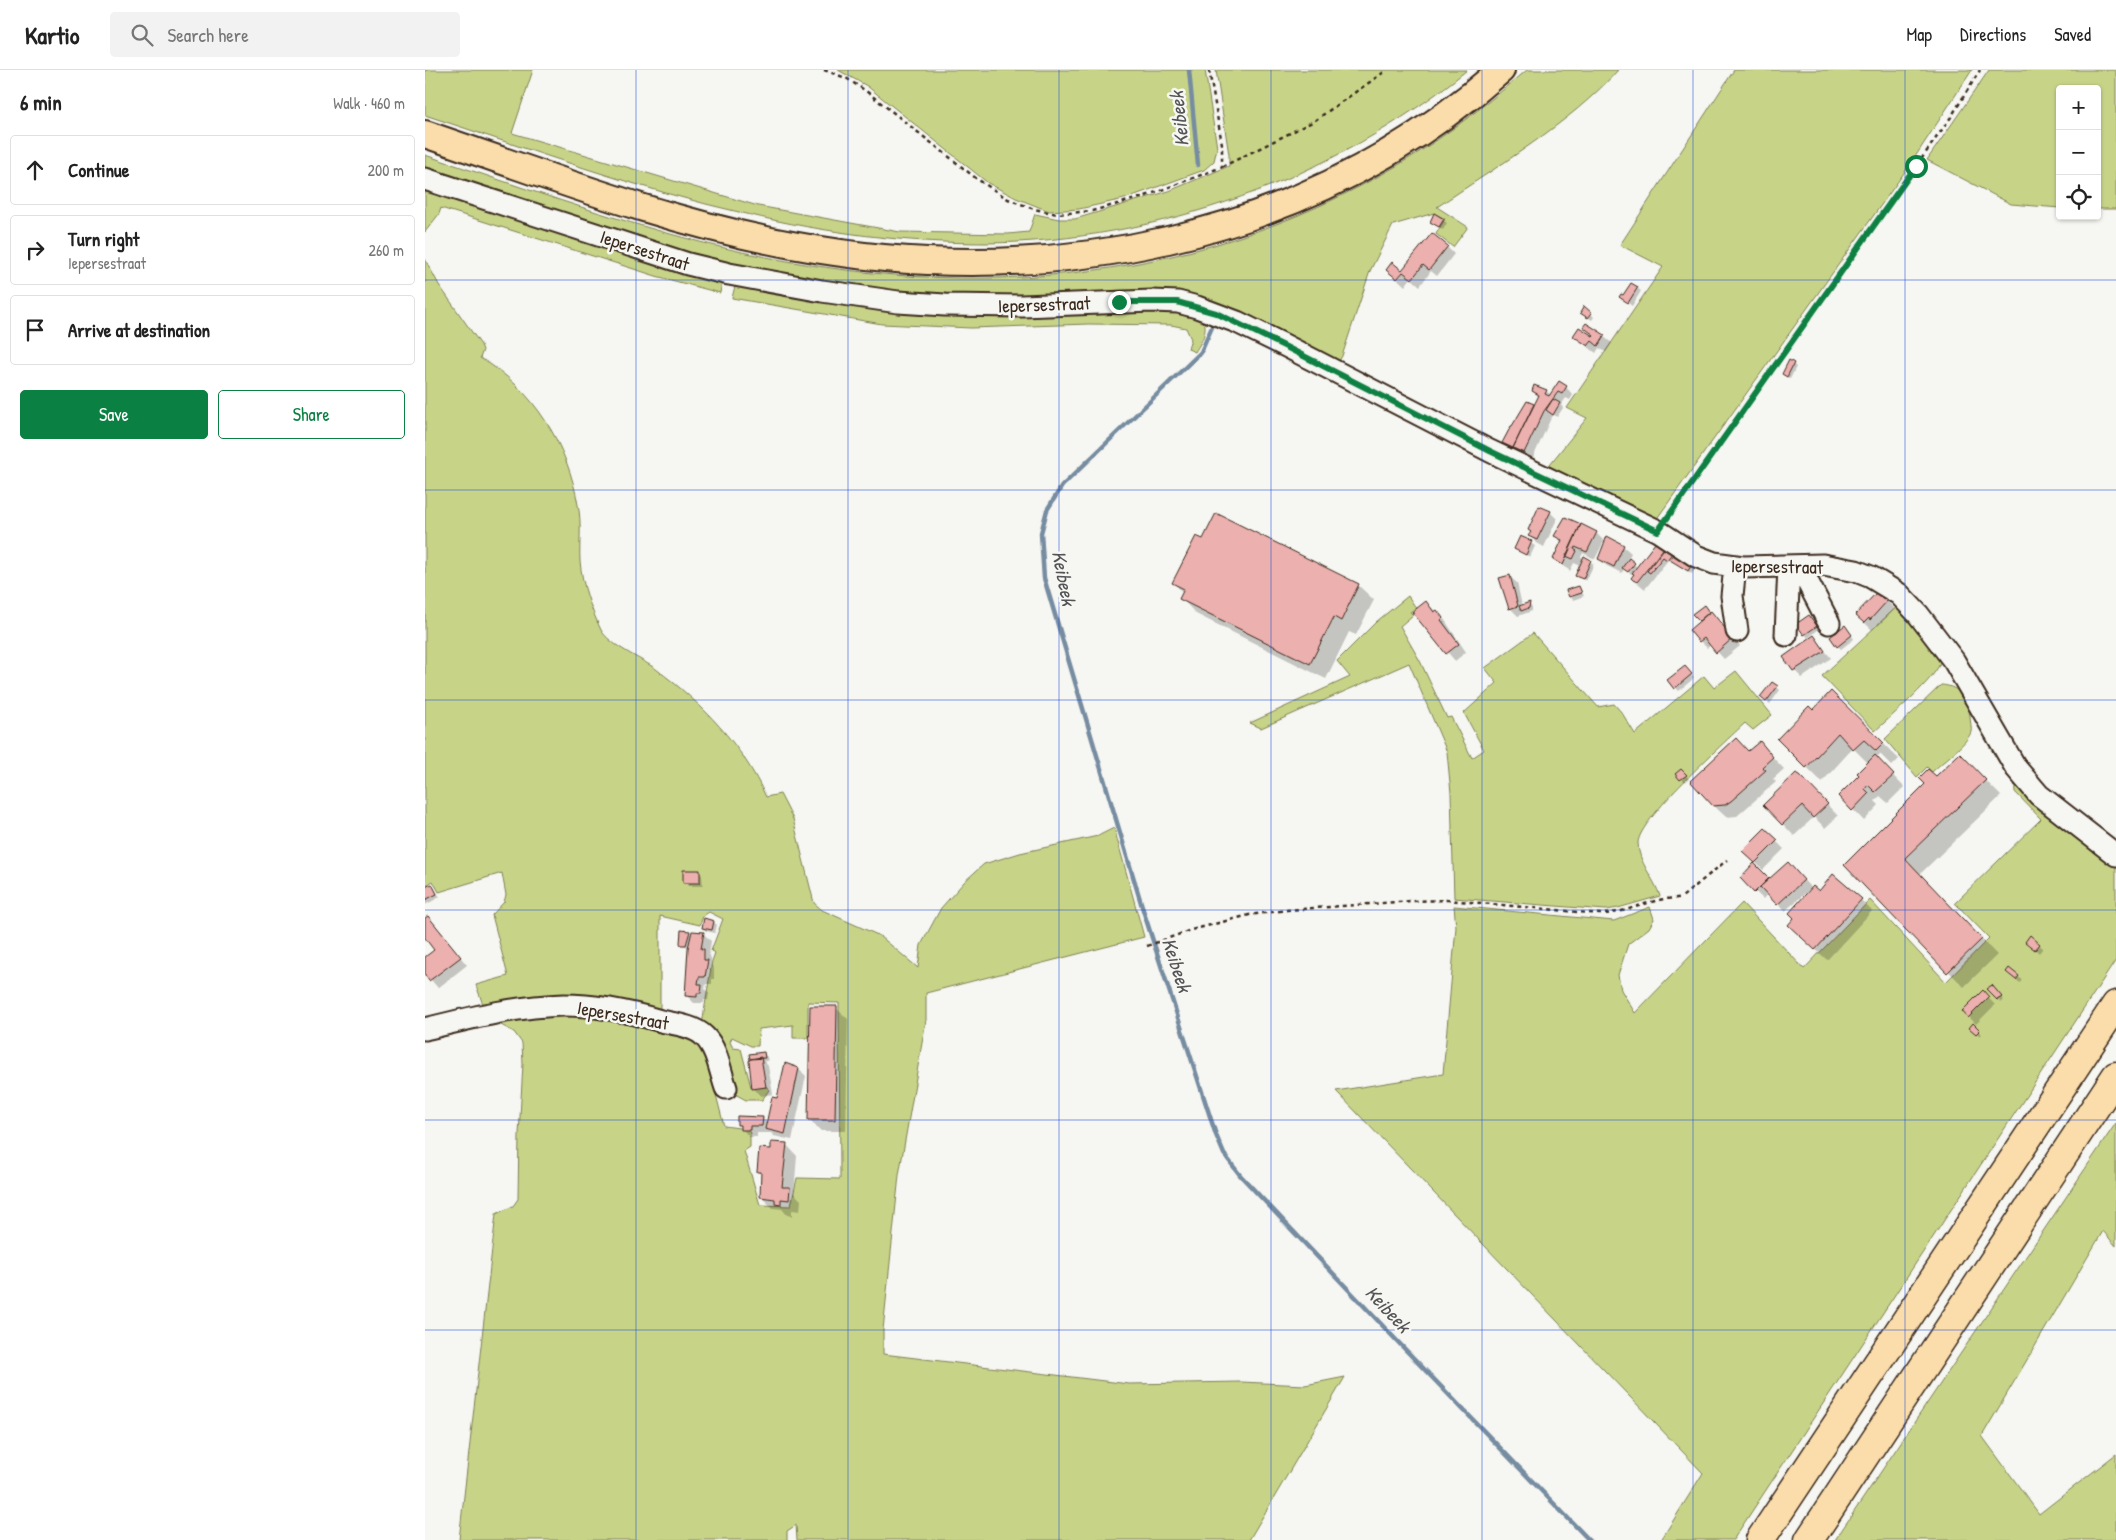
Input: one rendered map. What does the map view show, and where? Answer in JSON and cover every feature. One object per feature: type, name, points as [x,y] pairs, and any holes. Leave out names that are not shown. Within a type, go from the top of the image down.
[{"type":"highway","points":[[1760,1540],[2116,1005]]},
{"type":"highway","points":[[1809,1540],[2116,1076]]},
{"type":"main road","points":[[425,134],[585,190],[725,230],[772,241],[855,256],[905,260],[972,263],[1025,261],[1077,257],[1133,248],[1190,235],[1284,204],[1357,170],[1415,136],[1450,112],[1501,70]]},
{"type":"street","name":"Iepersestraat","points":[[425,179],[688,264],[729,274],[822,291],[898,302],[945,305],[1023,306],[1152,301],[1177,302],[1197,307],[1237,322],[1490,451],[1658,531],[1696,556],[1714,563],[1735,566],[1823,565],[1856,570],[1899,594],[1918,614],[1954,661],[2001,742],[2027,781],[2039,795],[2116,854]]},
{"type":"street","points":[[1735,566],[1732,596],[1737,631]]},
{"type":"street","points":[[1796,566],[1804,575],[1829,623]]},
{"type":"street","points":[[1786,635],[1796,566]]},
{"type":"street","name":"Iepersestraat","points":[[425,1029],[493,1013],[562,1005],[613,1010],[691,1028],[702,1034],[713,1049],[726,1088]]},
{"type":"path","points":[[824,70],[846,78],[865,91],[977,179],[1008,199],[1034,209],[1057,214],[1092,211],[1143,197],[1222,167],[1314,120],[1387,70]]},
{"type":"path","points":[[1209,70],[1222,144],[1222,167]]},
{"type":"path","points":[[1658,531],[1951,118],[1980,70]]},
{"type":"path","points":[[1147,946],[1191,930],[1249,915],[1287,910],[1411,901],[1448,900],[1617,914],[1661,899],[1675,899],[1682,896],[1727,860]]},
{"type":"green space","points":[[425,70],[533,70],[512,133],[758,206],[900,232],[1008,234],[1029,232],[1035,214],[1059,219],[1075,219],[1169,191],[1229,166],[1216,70],[1467,70],[1415,109],[1360,143],[1302,172],[1242,197],[1179,216],[1116,230],[1052,239],[957,243],[866,236],[776,221],[665,193],[545,155],[425,115]]},
{"type":"green space","points":[[838,70],[1205,70],[1217,148],[1214,161],[1204,170],[1124,199],[1079,209],[1049,211],[1016,198],[988,183],[867,86]]},
{"type":"green space","points":[[1527,70],[1618,70],[1556,126],[1437,207],[1468,227],[1453,247],[1436,234],[1445,219],[1434,213],[1393,225],[1370,271],[1342,356],[1339,361],[1332,362],[1207,299],[1176,295],[929,299],[741,270],[425,173],[425,155],[631,222],[700,242],[787,261],[874,273],[960,278],[1047,275],[1132,264],[1216,244],[1298,215],[1379,176],[1418,153],[1474,113]]},
{"type":"green space","points":[[1734,70],[1972,70],[1909,166],[1653,524],[1546,469],[1587,418],[1567,408],[1663,267],[1620,245]]},
{"type":"green space","points":[[1989,70],[2116,70],[2116,209],[2101,209],[2101,85],[2056,85],[2056,208],[2011,204],[1927,160]]},
{"type":"green space","points":[[425,184],[722,281],[720,293],[656,276],[441,208],[439,214],[425,232]]},
{"type":"green space","points":[[425,259],[439,285],[481,345],[483,350],[480,358],[499,370],[532,402],[557,440],[573,483],[579,512],[580,561],[585,588],[601,630],[611,641],[673,682],[705,711],[746,760],[766,797],[780,794],[793,819],[814,903],[822,910],[880,936],[918,968],[921,945],[941,908],[965,881],[984,864],[1020,853],[1098,836],[1114,828],[1144,937],[926,993],[926,1020],[899,1175],[883,1330],[883,1354],[1129,1384],[1241,1382],[1305,1385],[1345,1377],[1249,1540],[797,1540],[796,1525],[787,1531],[787,1540],[459,1540],[496,1214],[513,1206],[518,1199],[523,1064],[522,1043],[514,1032],[501,1025],[485,1022],[458,1025],[495,1016],[565,1008],[596,1011],[658,1024],[681,1030],[695,1037],[709,1035],[702,1025],[712,961],[715,953],[711,951],[723,919],[709,912],[703,916],[700,925],[660,916],[660,1015],[612,1005],[557,1001],[485,1010],[476,985],[508,976],[492,915],[504,902],[506,895],[502,873],[439,892],[433,881],[425,886]],"holes":[[[808,1002],[839,1003],[840,1179],[797,1178],[791,1206],[760,1205],[744,1151],[750,1147],[750,1133],[747,1129],[724,1126],[714,1087],[722,1087],[746,1100],[762,1100],[769,1090],[767,1087],[751,1087],[741,1049],[733,1048],[730,1042],[732,1037],[751,1046],[758,1046],[759,1029],[793,1025],[793,1038],[808,1038]]]},
{"type":"green space","points":[[736,282],[1143,307],[1202,316],[1205,330],[1203,339],[1195,352],[1188,349],[1191,339],[1186,328],[1171,325],[1088,324],[971,328],[882,324],[732,298]]},
{"type":"green space","points":[[1408,596],[1416,608],[1410,612],[1413,615],[1400,626],[1420,661],[1447,718],[1451,717],[1472,758],[1484,750],[1464,713],[1497,683],[1485,668],[1533,633],[1598,707],[1614,704],[1635,734],[1704,676],[1714,688],[1736,671],[1772,715],[1753,730],[1745,723],[1684,782],[1652,817],[1642,832],[1638,843],[1639,850],[1643,863],[1660,896],[1606,910],[1454,898],[1451,793],[1447,752],[1409,663],[1261,728],[1250,723],[1350,677],[1337,661],[1376,622]]},
{"type":"green space","points":[[1900,604],[1929,639],[1940,661],[1932,676],[1923,686],[1875,731],[1822,676]]},
{"type":"green space","points":[[1941,685],[1953,688],[1965,699],[1970,716],[1971,732],[1959,748],[1932,772],[1927,767],[1917,777],[1885,739]]},
{"type":"green space","points":[[2014,779],[2116,863],[2116,960],[1733,1540],[1661,1540],[1703,1473],[1336,1091],[1443,1074],[1456,927],[1454,906],[1614,921],[1650,907],[1654,919],[1649,928],[1628,944],[1618,975],[1621,990],[1635,1013],[1742,903],[1804,969],[1870,900],[1946,982],[1989,938],[1955,903],[2041,819],[2015,792]]},
{"type":"green space","points":[[2116,1123],[2116,1246],[2103,1231],[1982,1436],[2039,1514],[2116,1454],[2116,1540],[1835,1540]]},
{"type":"building","points":[[1434,213],[1444,219],[1439,227],[1430,222]]},
{"type":"building","points":[[1432,233],[1448,246],[1429,270],[1423,265],[1412,279],[1403,272],[1397,279],[1386,270],[1392,262],[1402,270]]},
{"type":"building","points":[[1631,283],[1638,287],[1628,303],[1619,297],[1621,294],[1623,295]]},
{"type":"building","points":[[1584,306],[1592,313],[1588,318],[1580,313]]},
{"type":"building","points":[[1586,323],[1605,335],[1598,346],[1592,341],[1588,346],[1573,336],[1579,327],[1594,335],[1583,327]]},
{"type":"building","points":[[1789,360],[1794,363],[1787,377],[1782,374]]},
{"type":"building","points":[[1559,381],[1567,386],[1562,394],[1558,392],[1544,411],[1524,453],[1513,448],[1539,395],[1532,391],[1534,385],[1547,390],[1545,394],[1549,396]]},
{"type":"building","points":[[1553,399],[1560,403],[1553,415],[1546,410]]},
{"type":"building","points":[[1527,401],[1534,404],[1513,448],[1502,443]]},
{"type":"building","points":[[1539,506],[1551,511],[1537,540],[1528,536],[1531,532],[1528,530]]},
{"type":"building","points":[[1216,513],[1359,584],[1341,621],[1334,617],[1310,664],[1179,599],[1184,589],[1172,583],[1196,536],[1203,539]]},
{"type":"building","points":[[1565,517],[1581,524],[1563,565],[1553,559],[1562,540],[1554,536]]},
{"type":"building","points":[[1581,524],[1597,532],[1587,552],[1575,547],[1574,549],[1577,551],[1573,559],[1566,556]]},
{"type":"building","points":[[1520,536],[1532,541],[1526,555],[1514,549]]},
{"type":"building","points":[[1607,536],[1624,545],[1614,567],[1598,559]]},
{"type":"building","points":[[1659,538],[1667,544],[1637,582],[1633,580],[1631,578],[1634,574],[1632,573]]},
{"type":"building","points":[[1666,546],[1673,552],[1667,560],[1663,557],[1650,573],[1647,571]]},
{"type":"building","points":[[1674,552],[1692,564],[1688,571],[1670,560]]},
{"type":"building","points":[[1584,556],[1591,560],[1583,579],[1575,576]]},
{"type":"building","points":[[1629,558],[1635,563],[1628,572],[1622,568]]},
{"type":"building","points":[[1510,575],[1518,606],[1509,609],[1499,578]]},
{"type":"building","points":[[1579,586],[1582,593],[1569,597],[1566,590]]},
{"type":"building","points":[[1878,591],[1888,600],[1870,620],[1869,618],[1864,623],[1855,615]]},
{"type":"building","points":[[1426,601],[1434,612],[1437,610],[1443,618],[1441,620],[1459,644],[1446,654],[1412,612]]},
{"type":"building","points":[[1530,602],[1529,608],[1521,611],[1519,606]]},
{"type":"building","points":[[1704,605],[1709,612],[1699,621],[1692,614]]},
{"type":"building","points":[[1711,611],[1733,638],[1716,653],[1704,638],[1699,642],[1689,630]]},
{"type":"building","points":[[1809,615],[1817,626],[1804,635],[1796,624]]},
{"type":"building","points":[[1845,625],[1852,635],[1837,647],[1830,637]]},
{"type":"building","points":[[1814,635],[1825,651],[1793,671],[1783,657]]},
{"type":"building","points":[[1685,666],[1692,674],[1674,689],[1667,680]]},
{"type":"building","points":[[1772,682],[1778,686],[1766,702],[1760,697]]},
{"type":"building","points":[[1831,691],[1884,743],[1876,751],[1864,740],[1853,750],[1838,733],[1806,768],[1777,739],[1809,706],[1813,710]]},
{"type":"building","points":[[1736,738],[1748,751],[1760,741],[1773,757],[1762,767],[1766,770],[1731,801],[1725,805],[1713,806],[1690,781]]},
{"type":"building","points":[[1960,753],[1986,780],[1905,858],[1982,939],[1947,973],[1844,865],[1925,784],[1919,778],[1928,769],[1936,776]]},
{"type":"building","points":[[1875,755],[1894,775],[1875,792],[1868,785],[1865,789],[1869,793],[1852,811],[1838,796],[1859,775],[1857,773]]},
{"type":"building","points":[[1681,769],[1687,775],[1680,780],[1675,774]]},
{"type":"building","points":[[1796,773],[1828,804],[1813,818],[1802,806],[1782,825],[1763,805]]},
{"type":"building","points":[[1765,828],[1778,840],[1755,863],[1742,851]]},
{"type":"building","points":[[1788,862],[1804,880],[1777,905],[1760,887]]},
{"type":"building","points":[[1754,863],[1769,878],[1754,893],[1740,878]]},
{"type":"building","points":[[683,870],[700,870],[700,883],[683,883]]},
{"type":"building","points":[[1833,874],[1862,899],[1815,950],[1788,925],[1794,918],[1789,913],[1813,886],[1819,891]]},
{"type":"building","points":[[432,884],[437,894],[425,900],[425,887]]},
{"type":"building","points":[[428,916],[461,957],[429,981],[425,975],[425,957],[434,950],[425,938],[425,918]]},
{"type":"building","points":[[704,918],[714,921],[712,930],[702,928]]},
{"type":"building","points":[[681,930],[690,931],[686,945],[681,945],[680,943]]},
{"type":"building","points":[[692,931],[704,932],[701,949],[704,949],[704,960],[708,960],[705,977],[699,977],[698,984],[702,984],[701,993],[697,993],[697,997],[685,996],[688,948]]},
{"type":"building","points":[[2030,935],[2040,944],[2035,950],[2025,942]]},
{"type":"building","points":[[2009,968],[2019,976],[2016,980],[2006,972]]},
{"type":"building","points":[[1992,985],[2002,997],[1997,1000],[1986,989]]},
{"type":"building","points":[[1983,990],[1989,997],[1968,1018],[1962,1011]]},
{"type":"building","points":[[810,1006],[837,1006],[835,1120],[808,1120]]},
{"type":"building","points":[[1973,1023],[1980,1030],[1976,1034],[1969,1028]]},
{"type":"building","points":[[764,1052],[765,1058],[750,1059],[749,1054]]},
{"type":"building","points":[[761,1057],[766,1087],[752,1089],[749,1061],[750,1059]]},
{"type":"building","points":[[785,1063],[799,1068],[785,1134],[765,1129],[772,1097],[777,1098]]},
{"type":"building","points":[[737,1116],[763,1117],[762,1126],[750,1126],[750,1130],[740,1130],[740,1125],[737,1125]]},
{"type":"building","points":[[771,1142],[787,1143],[782,1187],[790,1187],[789,1200],[781,1199],[781,1205],[775,1204],[775,1199],[760,1197],[761,1172],[757,1172],[759,1148],[771,1149]]},
{"type":"waterway","name":"Keibeek","points":[[1189,70],[1198,165]]},
{"type":"waterway","name":"Keibeek","points":[[1212,327],[1201,352],[1062,486],[1047,510],[1041,533],[1044,578],[1144,913],[1216,1135],[1224,1154],[1240,1175],[1589,1540]]},
{"type":"route","points":[[1119,302],[1177,302],[1216,313],[1490,451],[1658,531],[1916,166]]}]
